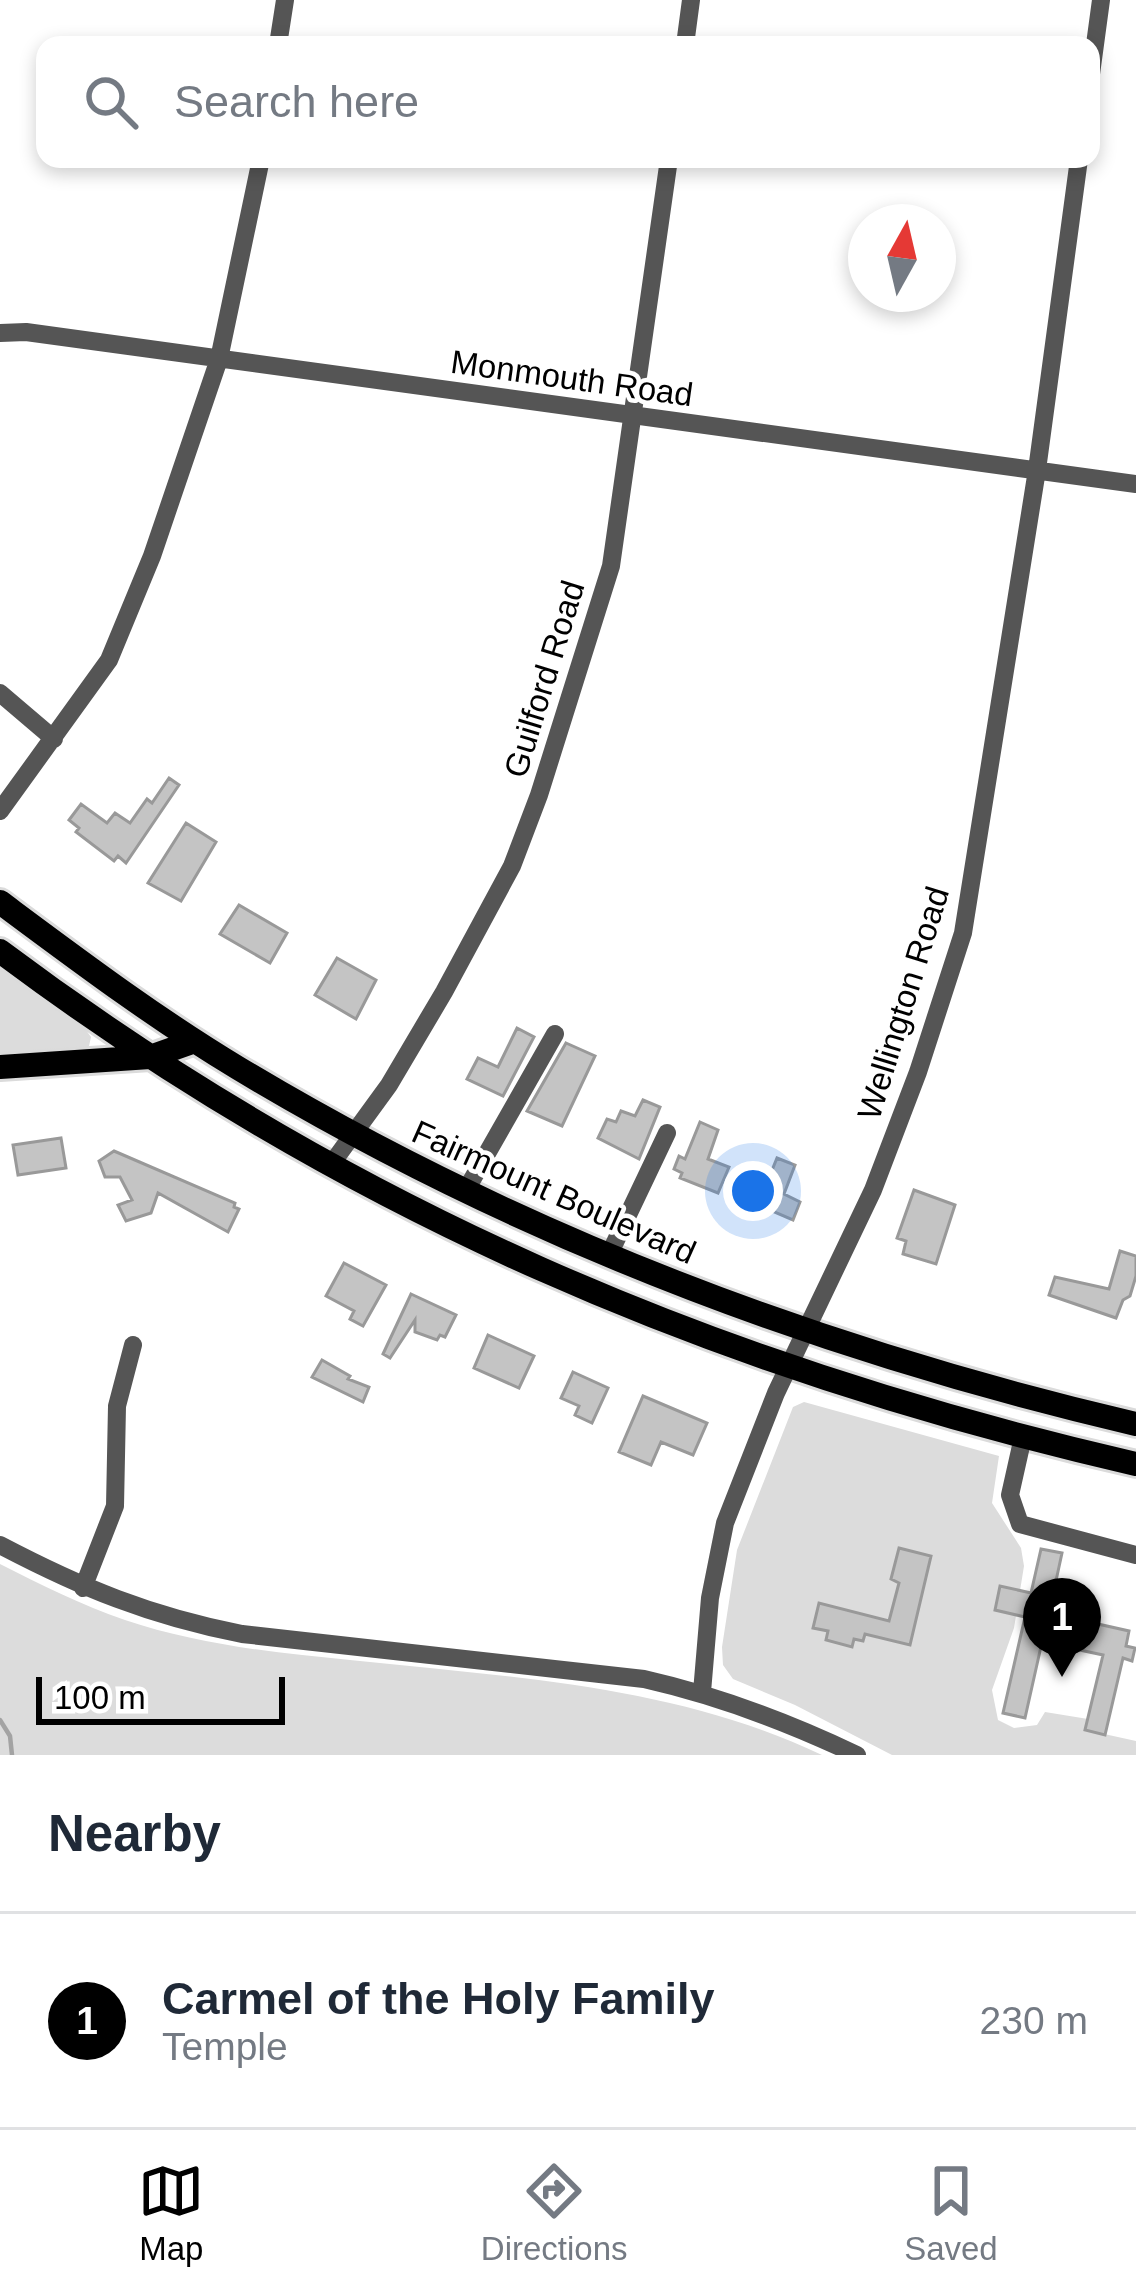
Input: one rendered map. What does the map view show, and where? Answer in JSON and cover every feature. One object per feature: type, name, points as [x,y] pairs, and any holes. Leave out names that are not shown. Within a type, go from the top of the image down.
[{"type":"main road","name":"Fairmount Boulevard","points":[[0,902],[195,1041],[465,1192],[608,1257],[805,1332],[940,1374],[1136,1424]]},
{"type":"main road","points":[[0,951],[150,1058],[330,1166],[490,1249],[628,1308],[788,1368],[1023,1437],[1136,1464]]},
{"type":"main road","points":[[0,1067],[150,1058],[195,1041]]},
{"type":"street","points":[[279,36],[285,0]]},
{"type":"street","points":[[686,36],[691,0]]},
{"type":"street","points":[[1096,36],[1101,0]]},
{"type":"street","points":[[0,811],[109,660],[152,556],[219,358],[259,168]]},
{"type":"street","name":"Guilford Road","points":[[330,1166],[400,1066],[444,992],[512,866],[539,795],[611,566],[668,168]]},
{"type":"street","name":"Wellington Road","points":[[702,1692],[710,1598],[725,1522],[788,1368],[873,1190],[963,933],[1078,168]]},
{"type":"street","name":"Monmouth Road","points":[[0,333],[26,332],[1136,484]]},
{"type":"street","points":[[2,700],[54,739]]},
{"type":"street","points":[[465,1192],[555,1034]]},
{"type":"street","points":[[608,1257],[667,1133]]},
{"type":"street","points":[[83,1588],[115,1506],[117,1406],[134,1346]]},
{"type":"street","points":[[1023,1437],[1010,1495],[1020,1524],[1136,1555]]},
{"type":"street","points":[[0,1545],[83,1588],[176,1620],[242,1634],[584,1670],[702,1692],[796,1726],[857,1755]]},
{"type":"shaded area","points":[[0,963],[86,1030],[91,1037],[89,1046],[0,1057]]},
{"type":"shaded area","points":[[804,1402],[999,1456],[992,1503],[1021,1548],[1024,1566],[1014,1628],[992,1690],[998,1720],[1014,1728],[1037,1725],[1045,1712],[1088,1719],[1086,1730],[1136,1741],[1136,1755],[892,1755],[733,1679],[723,1665],[722,1647],[737,1550],[793,1407]]},
{"type":"shaded area","points":[[0,1564],[93,1608],[180,1635],[265,1651],[530,1679],[650,1699],[709,1713],[822,1755],[0,1755]]},
{"type":"building","points":[[169,778],[179,785],[126,863],[118,856],[114,861],[76,832],[79,828],[69,820],[81,804],[107,823],[115,813],[130,823]]},
{"type":"building","points":[[186,823],[216,842],[181,901],[148,883]]},
{"type":"building","points":[[239,905],[287,933],[270,963],[220,934]]},
{"type":"building","points":[[337,958],[376,980],[356,1019],[315,995]]},
{"type":"building","points":[[517,1028],[534,1037],[503,1096],[467,1079],[478,1058],[498,1067]]},
{"type":"building","points":[[566,1043],[595,1056],[562,1126],[527,1111]]},
{"type":"building","points":[[643,1100],[660,1107],[639,1159],[598,1138],[607,1119],[616,1122],[621,1111],[635,1116]]},
{"type":"building","points":[[700,1122],[718,1130],[708,1159],[729,1167],[718,1193],[680,1178],[682,1173],[674,1169],[679,1156],[685,1159]]},
{"type":"building","points":[[61,1138],[66,1168],[18,1175],[13,1145]]},
{"type":"building","points":[[114,1151],[235,1203],[239,1209],[228,1232],[158,1193],[151,1213],[126,1221],[118,1205],[132,1200],[120,1177],[105,1177],[99,1161]]},
{"type":"building","points":[[777,1158],[795,1165],[784,1194],[800,1202],[793,1220],[758,1205]]},
{"type":"building","points":[[914,1190],[955,1205],[936,1264],[903,1254],[906,1241],[897,1238]]},
{"type":"building","points":[[1120,1251],[1136,1256],[1136,1276],[1116,1318],[1049,1295],[1055,1277],[1109,1289]]},
{"type":"building","points":[[344,1263],[386,1285],[363,1326],[350,1319],[354,1311],[326,1296]]},
{"type":"building","points":[[411,1294],[456,1315],[445,1337],[440,1335],[437,1340],[415,1332],[415,1320],[390,1358],[383,1354]]},
{"type":"building","points":[[488,1335],[534,1356],[519,1388],[474,1368]]},
{"type":"building","points":[[322,1360],[369,1387],[363,1402],[312,1377]]},
{"type":"building","points":[[573,1372],[608,1388],[592,1423],[575,1415],[579,1406],[561,1398]]},
{"type":"building","points":[[643,1396],[707,1423],[693,1455],[661,1442],[651,1465],[619,1452]]},
{"type":"building","points":[[899,1548],[931,1556],[910,1645],[865,1634],[863,1641],[854,1639],[852,1647],[826,1640],[828,1631],[813,1628],[819,1603],[889,1621],[899,1583],[891,1579]]},
{"type":"building","points":[[1041,1549],[1062,1553],[1049,1613],[1129,1631],[1126,1646],[1135,1648],[1132,1661],[1123,1658],[1105,1735],[1085,1730],[1103,1655],[1042,1642],[1025,1718],[1003,1713],[1025,1617],[995,1610],[1000,1586],[1031,1593]]},
{"type":"waterway","points":[[0,1720],[10,1736],[12,1755]]},
{"type":"place","name":"Carmel of the Holy Family","points":[[1062,1677]]}]
